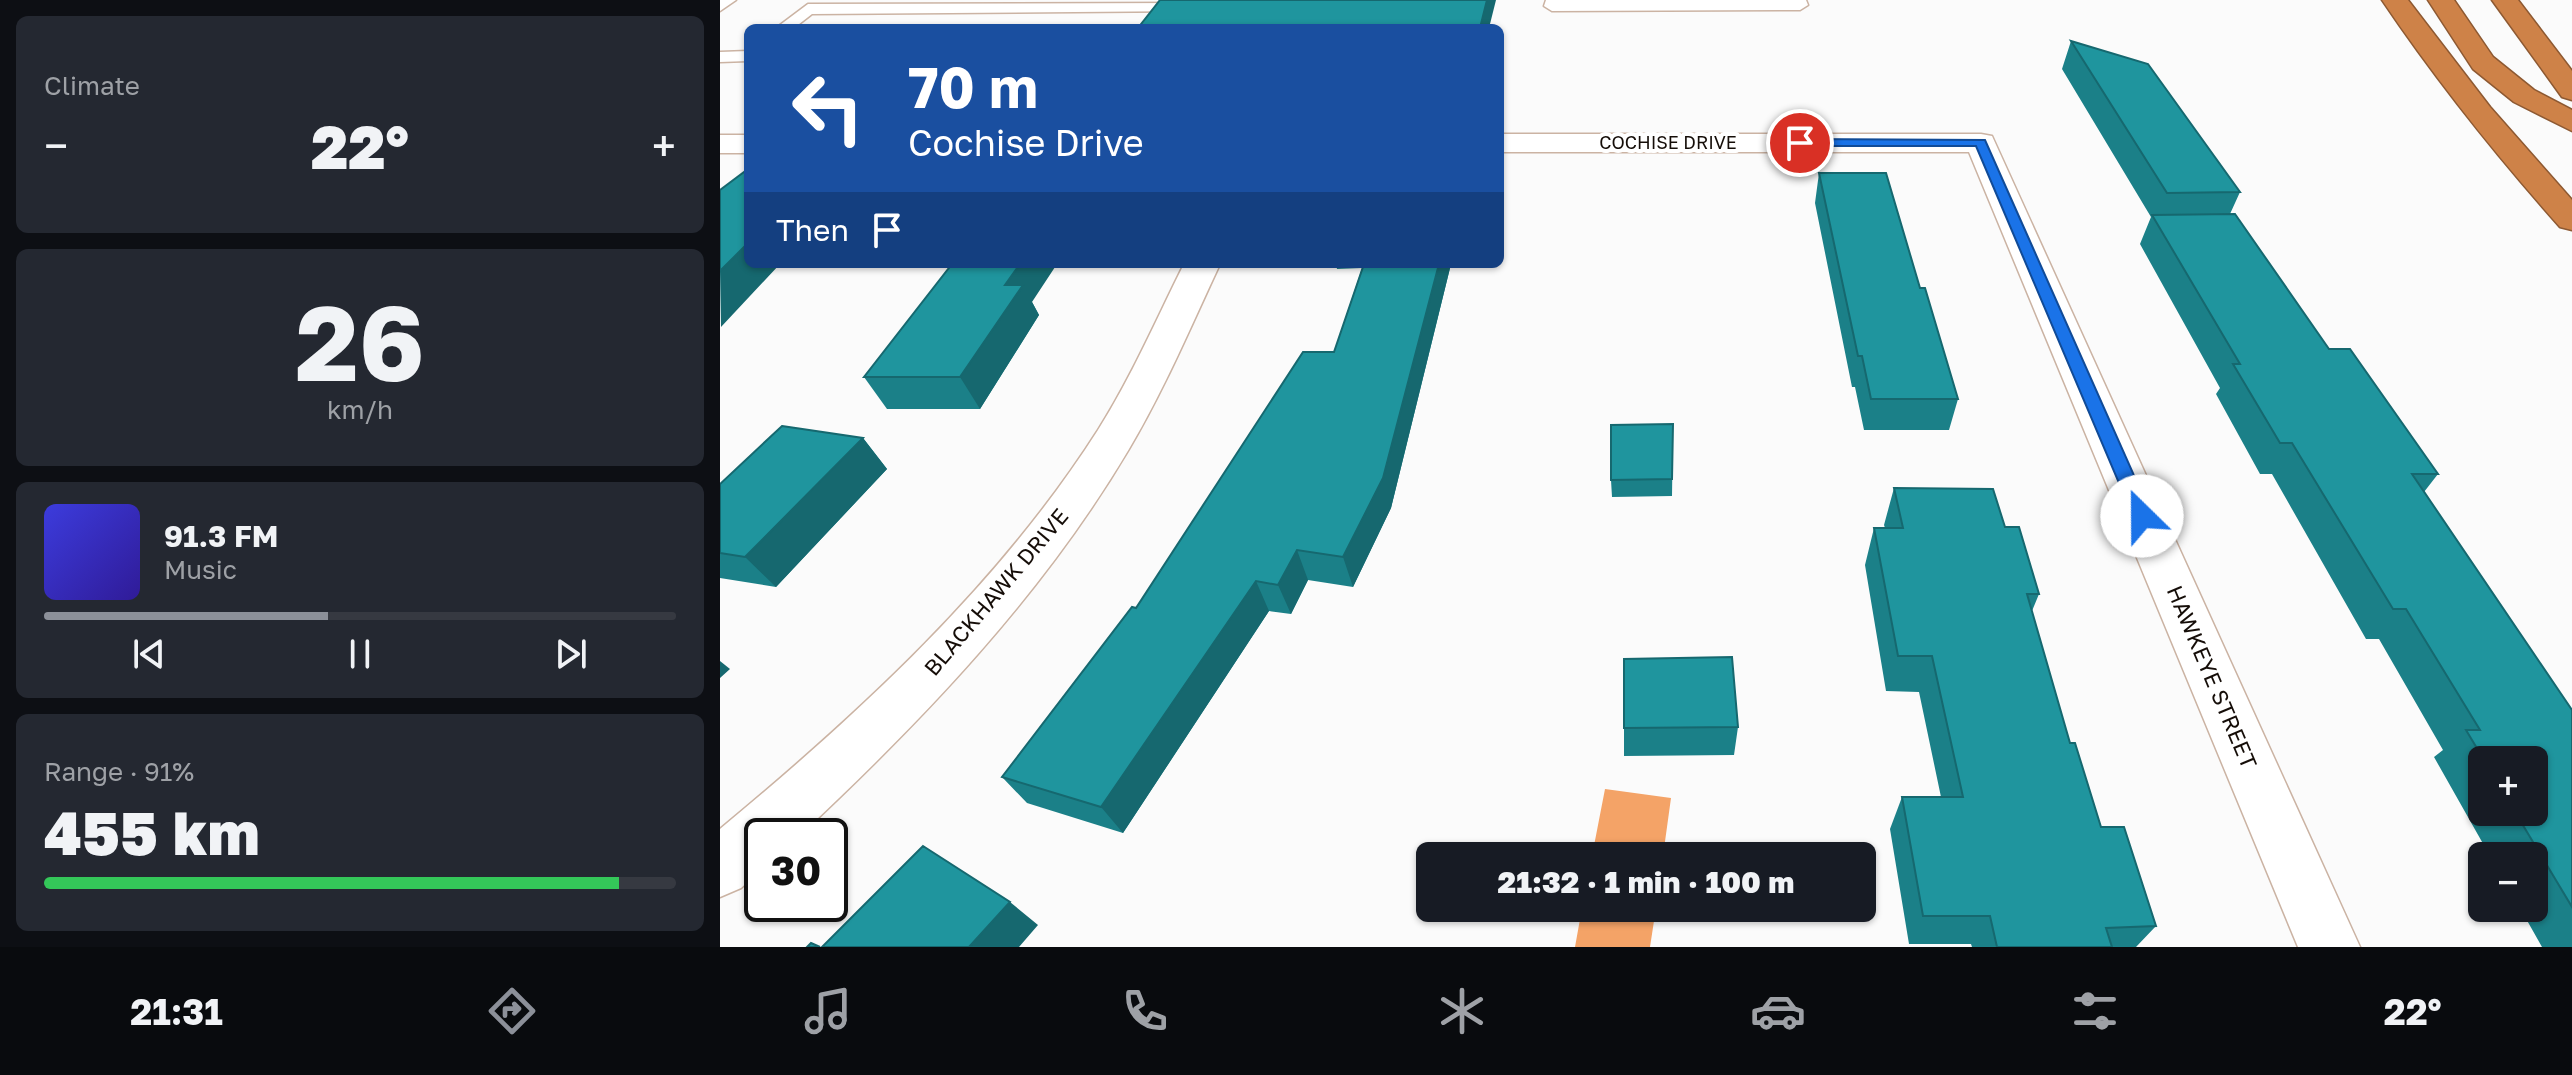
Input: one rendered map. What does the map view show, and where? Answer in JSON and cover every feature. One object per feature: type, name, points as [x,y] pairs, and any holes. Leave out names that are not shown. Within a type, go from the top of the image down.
[{"type":"highway","points":[[2395,0],[2440,67],[2572,220]]},
{"type":"highway","points":[[2441,0],[2483,63],[2524,96],[2572,122]]},
{"type":"highway","points":[[2505,0],[2572,91]]},
{"type":"street","name":"COCHISE DRIVE","points":[[1504,143],[1981,143]]},
{"type":"street","name":"HAWKEYE STREET","points":[[1981,143],[2329,947]]},
{"type":"street","points":[[720,144],[744,144]]},
{"type":"street","name":"BLACKHAWK DRIVE","points":[[720,867],[826,775],[901,703],[1016,575],[1099,463],[1149,373],[1200,268]]},
{"type":"lane","points":[[720,6],[729,0]]},
{"type":"lane","points":[[1553,0],[1552,6],[1655,3],[1800,5],[1799,0]]},
{"type":"lane","points":[[789,24],[813,4],[1139,4],[1210,8]]},
{"type":"lane","points":[[720,57],[744,56]]},
{"type":"shaded area","points":[[1605,789],[1671,798],[1665,842],[1595,842]]},
{"type":"shaded area","points":[[1579,922],[1654,922],[1650,947],[1575,947]]},
{"type":"building","points":[[1160,0],[1487,0],[1481,24],[1141,24]]},
{"type":"building","points":[[2071,41],[2148,64],[2240,192],[2167,193]]},
{"type":"building","points":[[744,172],[744,247],[720,271],[720,190]]},
{"type":"building","points":[[1819,173],[1886,173],[1920,288],[1925,288],[1958,399],[1871,399],[1862,356],[1858,356]]},
{"type":"building","points":[[2235,214],[2329,349],[2350,349],[2438,474],[2412,474],[2572,710],[2572,907],[2548,867],[2548,842],[2533,842],[2523,826],[2548,826],[2548,746],[2476,746],[2466,730],[2480,730],[2406,609],[2393,609],[2292,443],[2280,443],[2233,364],[2240,364],[2152,215]]},
{"type":"building","points":[[949,268],[1017,268],[1005,285],[1023,285],[960,377],[864,377]]},
{"type":"building","points":[[1363,268],[1438,268],[1383,478],[1343,557],[1297,550],[1278,585],[1256,581],[1101,807],[1002,777],[1132,607],[1136,608],[1303,352],[1334,352]]},
{"type":"building","points":[[1673,424],[1672,479],[1611,480],[1611,425]]},
{"type":"building","points":[[782,426],[863,438],[745,557],[720,553],[720,484]]},
{"type":"building","points":[[1894,488],[1993,489],[2005,527],[2019,527],[2039,594],[2027,594],[2070,743],[2075,743],[2101,827],[2124,827],[2156,926],[2106,928],[2112,947],[1997,947],[1990,916],[1923,916],[1902,797],[1963,797],[1932,656],[1898,656],[1874,528],[1903,528]]},
{"type":"building","points":[[1732,657],[1738,727],[1624,728],[1624,659]]},
{"type":"building","points":[[923,846],[1010,902],[969,947],[822,947]]},
{"type":"route","points":[[1800,143],[1981,143],[2142,516]]}]
